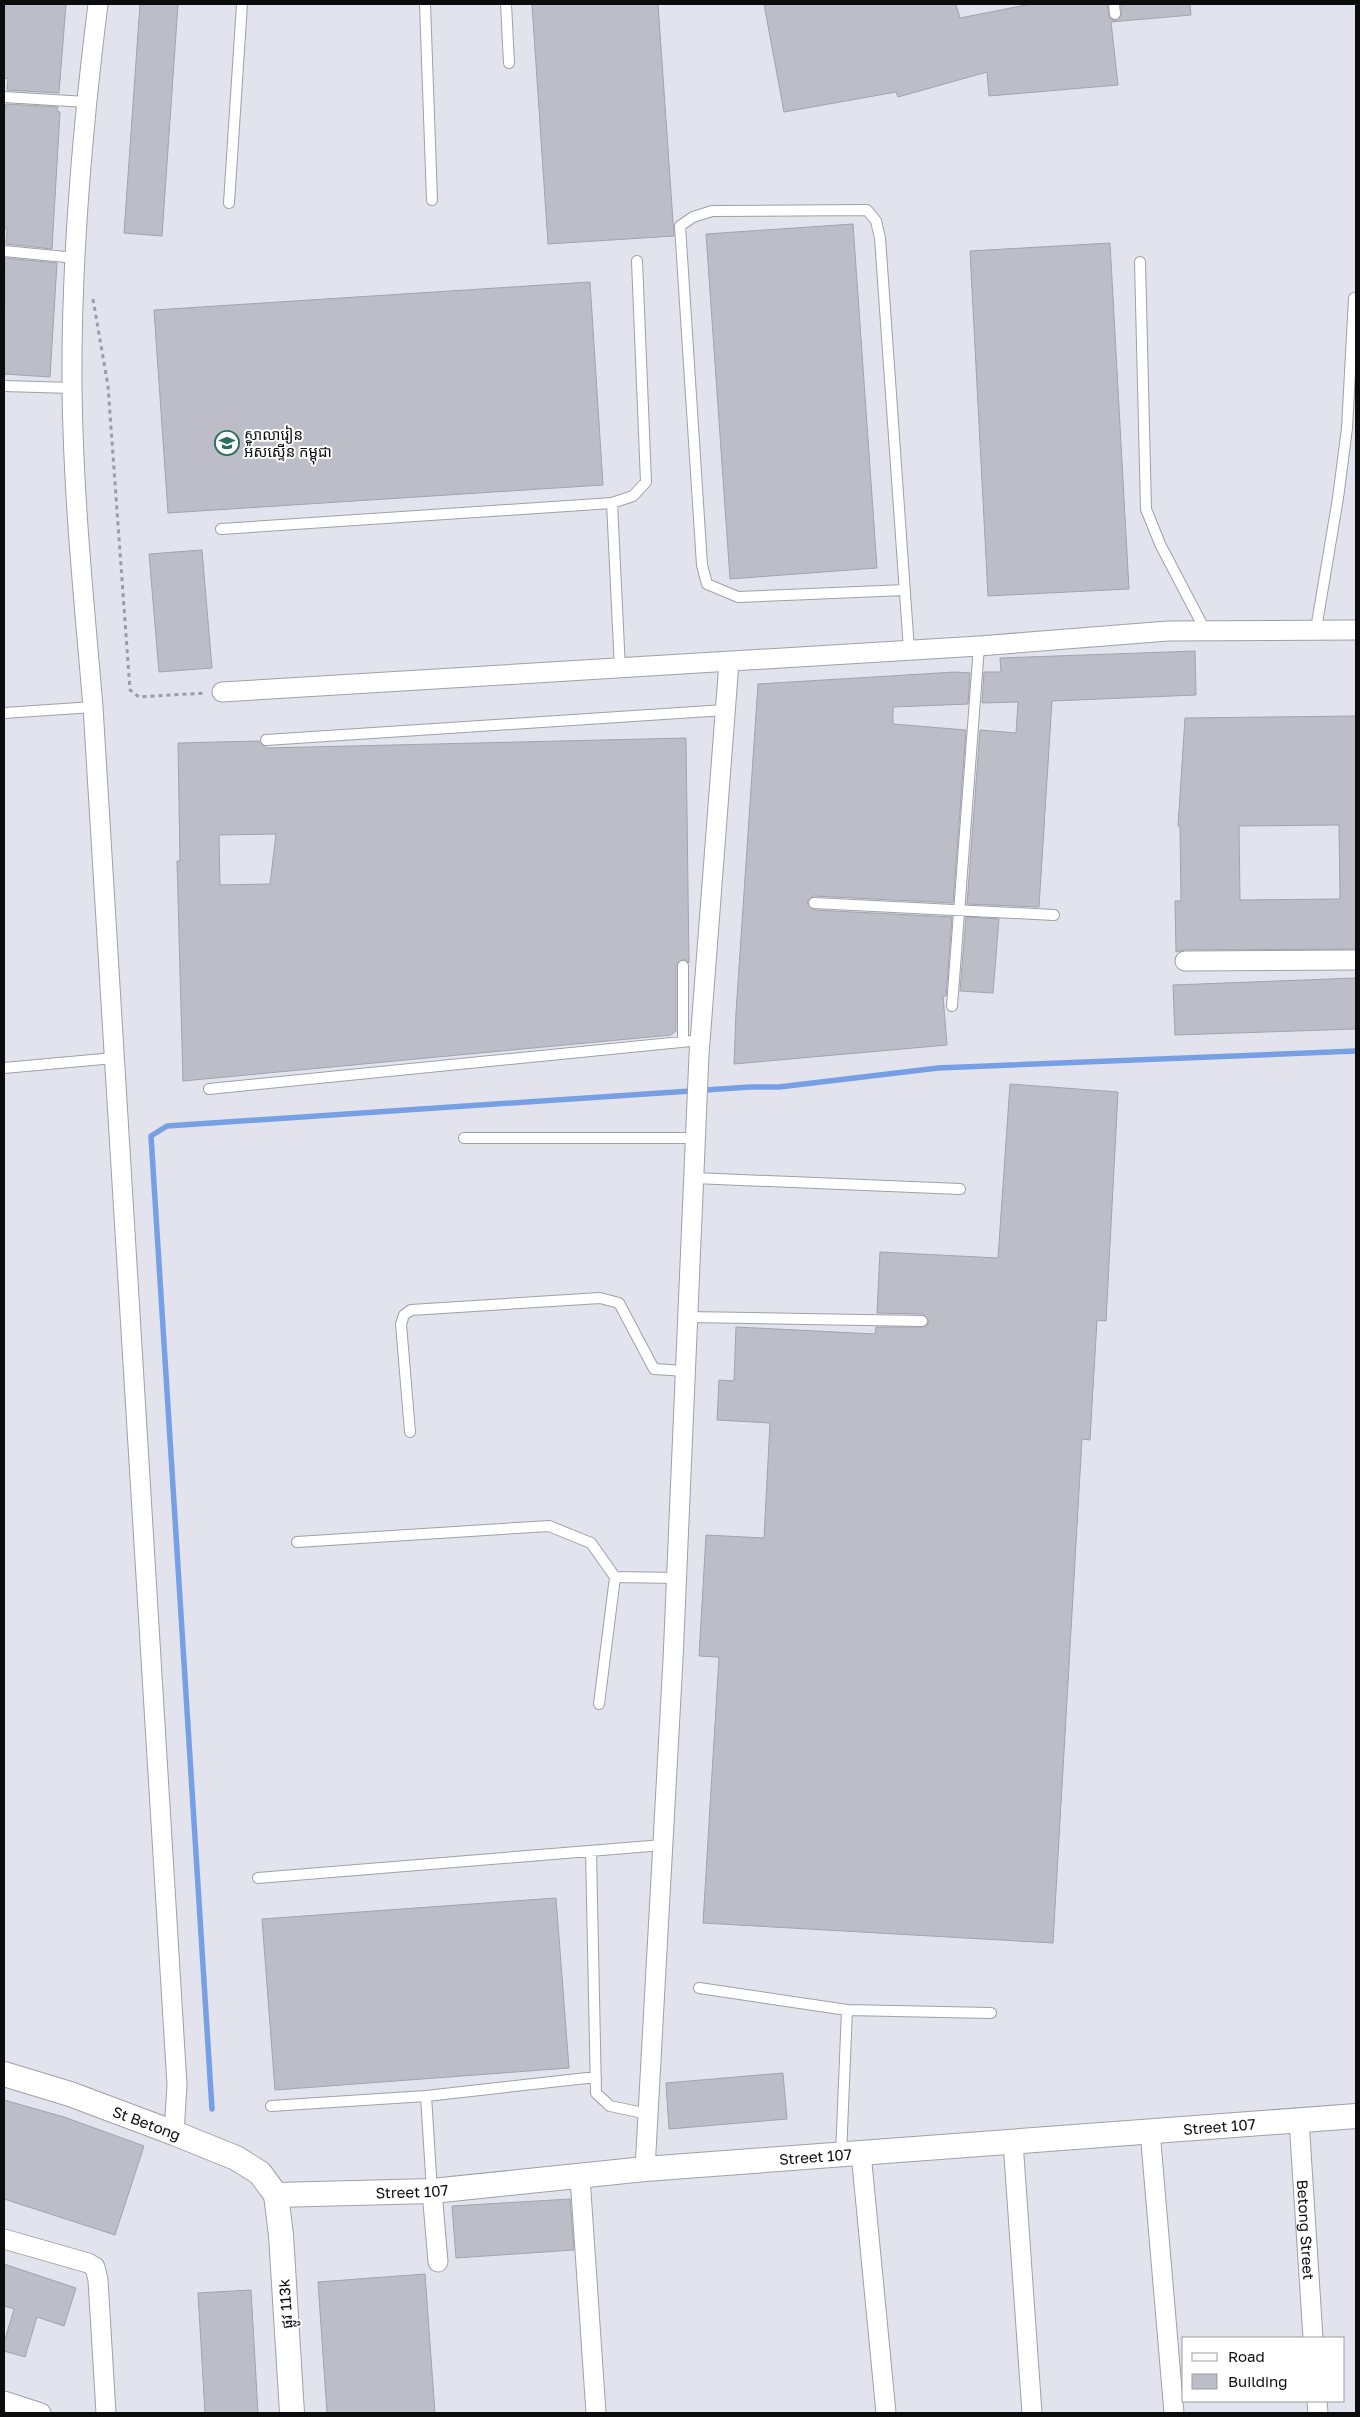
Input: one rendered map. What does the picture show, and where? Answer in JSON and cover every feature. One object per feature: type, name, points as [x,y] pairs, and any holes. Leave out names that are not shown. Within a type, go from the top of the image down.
[{"type":"street","points":[[98,4],[86,102],[76,258],[72,388],[79,538],[94,707],[177,2084],[174,2133]]},
{"type":"street","points":[[222,692],[979,646],[1168,631],[1356,630]]},
{"type":"street","points":[[645,2169],[686,1371],[696,1132],[694,1046],[729,662]]},
{"type":"street","points":[[1185,961],[1356,960]]},
{"type":"street","name":"St Betong","points":[[4,2074],[70,2094],[236,2158],[260,2173],[276,2195]]},
{"type":"street","name":"Street 107","points":[[276,2195],[432,2191],[645,2169],[1356,2116]]},
{"type":"street","name":"Betong Street","points":[[1299,2120],[1313,2337]]},
{"type":"street","points":[[1150,2131],[1174,2413]]},
{"type":"street","points":[[1013,2142],[1032,2413]]},
{"type":"street","points":[[851,2154],[886,2413]]},
{"type":"street","points":[[580,2177],[596,2413]]},
{"type":"street","points":[[432,2191],[438,2262]]},
{"type":"street","name":"ផ្លូវ 113k","points":[[276,2195],[281,2236],[292,2413]]},
{"type":"street","points":[[4,2239],[88,2263],[95,2267],[98,2280],[106,2413]]},
{"type":"street","points":[[4,2401],[41,2413]]},
{"type":"lane","points":[[229,203],[242,4]]},
{"type":"lane","points":[[425,4],[432,200]]},
{"type":"lane","points":[[506,4],[509,63]]},
{"type":"lane","points":[[4,97],[86,102]]},
{"type":"lane","points":[[905,590],[738,597],[707,584],[702,565],[680,226],[693,217],[712,211],[867,210],[876,221],[880,238],[905,590],[909,650]]},
{"type":"lane","points":[[4,251],[76,258]]},
{"type":"lane","points":[[221,529],[612,503],[633,496],[646,482],[637,261]]},
{"type":"lane","points":[[1140,262],[1146,509],[1160,544],[1206,630]]},
{"type":"lane","points":[[1316,629],[1338,498],[1347,428],[1354,298]]},
{"type":"lane","points":[[4,386],[72,388]]},
{"type":"lane","points":[[612,503],[620,669]]},
{"type":"lane","points":[[952,1006],[979,646]]},
{"type":"lane","points":[[4,712],[94,707]]},
{"type":"lane","points":[[266,740],[725,710]]},
{"type":"lane","points":[[814,902],[1054,915]]},
{"type":"lane","points":[[209,1089],[694,1046],[683,966]]},
{"type":"lane","points":[[4,1068],[114,1058]]},
{"type":"lane","points":[[464,1138],[696,1132]]},
{"type":"lane","points":[[694,1178],[960,1189]]},
{"type":"lane","points":[[410,1432],[401,1324],[404,1315],[411,1310],[600,1298],[619,1303],[654,1368],[686,1371]]},
{"type":"lane","points":[[688,1317],[922,1320]]},
{"type":"lane","points":[[297,1542],[549,1526],[591,1543],[615,1577],[599,1704]]},
{"type":"lane","points":[[615,1577],[676,1578]]},
{"type":"lane","points":[[258,1878],[662,1845]]},
{"type":"lane","points":[[591,1851],[596,2093],[610,2106],[648,2114]]},
{"type":"lane","points":[[699,1988],[847,2010],[991,2013]]},
{"type":"lane","points":[[847,2010],[851,2154]]},
{"type":"lane","points":[[271,2106],[426,2096],[596,2077]]},
{"type":"lane","points":[[426,2096],[432,2191]]},
{"type":"path","points":[[93,295],[108,386],[130,690],[139,697],[222,692]]},
{"type":"building","points":[[4,4],[66,4],[59,93],[7,90],[8,79],[4,78]]},
{"type":"building","points":[[140,4],[178,4],[162,236],[124,233]]},
{"type":"building","points":[[532,4],[658,4],[674,236],[548,244]]},
{"type":"building","points":[[764,4],[956,4],[960,18],[1031,4],[1107,4],[1109,18],[1115,21],[1121,16],[1121,4],[1190,4],[1191,15],[1111,22],[1118,85],[989,96],[987,72],[898,97],[896,92],[784,112]]},
{"type":"building","points":[[6,104],[58,107],[57,111],[60,112],[52,249],[6,244],[7,229],[4,228],[4,111]]},
{"type":"building","points":[[853,224],[877,568],[730,579],[706,234]]},
{"type":"building","points":[[1110,243],[1129,589],[988,596],[970,251]]},
{"type":"building","points":[[5,258],[57,263],[50,377],[4,374]]},
{"type":"building","points":[[590,282],[603,485],[168,513],[154,310]]},
{"type":"building","points":[[202,550],[212,668],[159,672],[149,554]]},
{"type":"building","points":[[1195,651],[1196,695],[1052,701],[1039,907],[967,904],[980,730],[1016,733],[1018,702],[982,703],[984,672],[1001,672],[1000,658]]},
{"type":"building","points":[[955,672],[970,673],[968,704],[893,707],[893,724],[966,730],[953,903],[814,896],[807,903],[814,910],[952,917],[946,996],[943,996],[947,1045],[734,1064],[758,684]]},
{"type":"building","points":[[1356,716],[1356,949],[1185,950],[1176,952],[1175,901],[1181,901],[1180,826],[1178,826],[1185,718]],"holes":[[[1339,825],[1340,899],[1240,900],[1239,826]]]},
{"type":"building","points":[[686,738],[689,963],[683,959],[676,966],[676,1031],[671,1035],[183,1081],[177,861],[180,861],[178,743],[259,741],[267,748]],"holes":[[[276,834],[270,884],[220,885],[219,835]]]},
{"type":"building","points":[[966,917],[999,919],[993,993],[960,991]]},
{"type":"building","points":[[1356,978],[1356,1029],[1175,1035],[1173,985]]},
{"type":"building","points":[[1010,1084],[1118,1092],[1106,1321],[1097,1320],[1090,1440],[1082,1439],[1053,1943],[703,1923],[719,1657],[699,1656],[706,1535],[764,1538],[770,1423],[717,1420],[719,1380],[734,1381],[736,1327],[875,1334],[876,1327],[926,1327],[929,1321],[923,1314],[877,1313],[880,1252],[998,1258]]},
{"type":"building","points":[[556,1898],[569,2068],[275,2090],[262,1919]]},
{"type":"building","points":[[783,2073],[787,2119],[669,2129],[666,2083]]},
{"type":"building","points":[[4,2100],[64,2117],[144,2146],[115,2235],[4,2199]]},
{"type":"building","points":[[570,2199],[574,2250],[456,2258],[452,2206]]},
{"type":"building","points":[[4,2264],[76,2288],[64,2326],[37,2317],[25,2357],[4,2351],[4,2343],[14,2309],[4,2306]]},
{"type":"building","points":[[425,2274],[435,2413],[327,2413],[318,2282]]},
{"type":"building","points":[[251,2290],[258,2413],[205,2413],[198,2293]]},
{"type":"waterway","points":[[212,2109],[151,1136],[167,1126],[750,1087],[779,1087],[938,1068],[1356,1051]]},
{"type":"place","name":"សាលារៀន អ៉ិសស្ទើន កម្ពុជា","points":[[227,443]]}]
